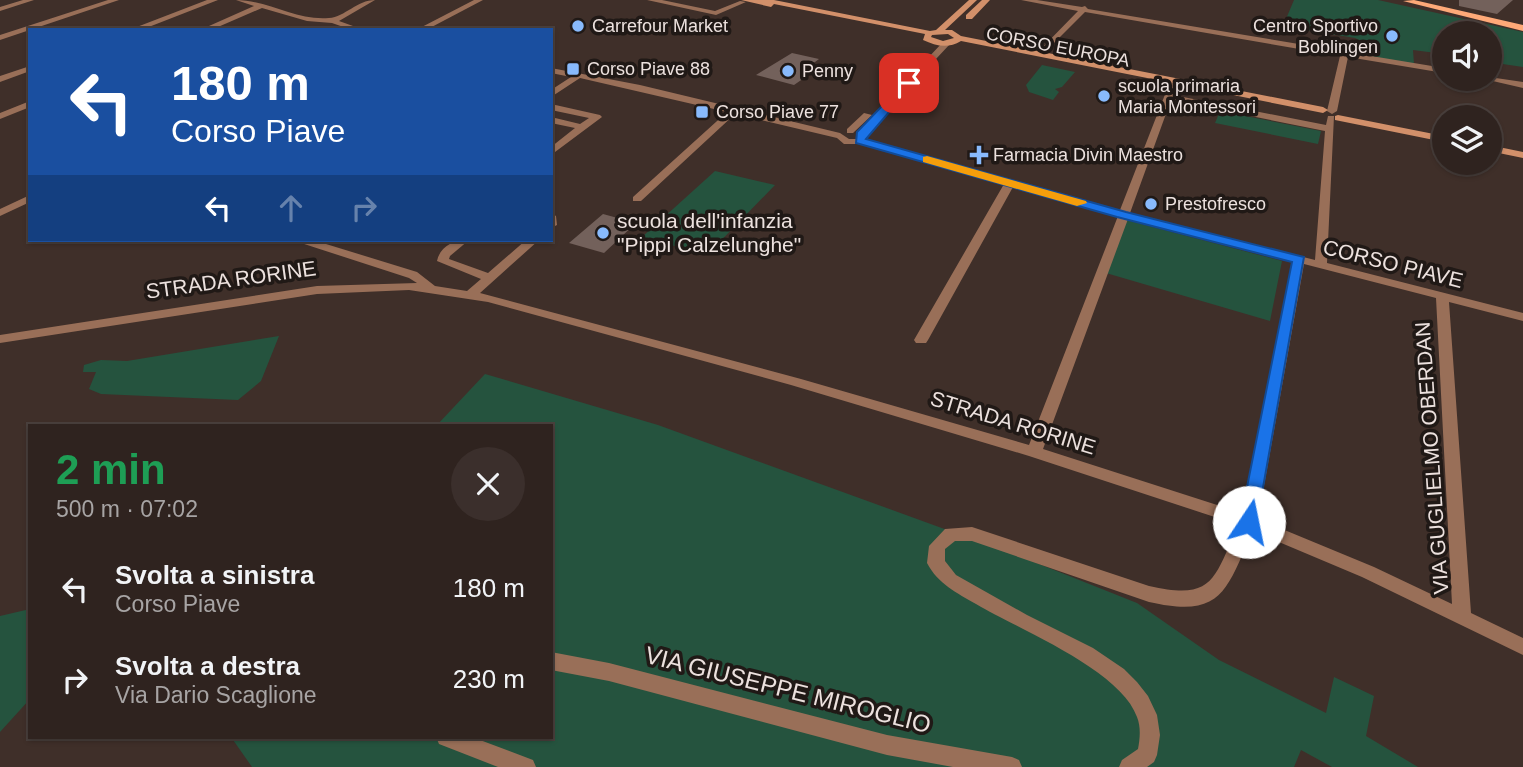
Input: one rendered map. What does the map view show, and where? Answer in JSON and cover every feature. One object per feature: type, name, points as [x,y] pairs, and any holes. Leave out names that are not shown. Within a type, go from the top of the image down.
[{"type":"main road","points":[[763,0],[954,40]]},
{"type":"main road","points":[[932,36],[972,0]]},
{"type":"main road","points":[[954,40],[958,29],[986,0]]},
{"type":"main road","points":[[1395,0],[1523,27]]},
{"type":"main road","points":[[1407,1],[1420,0],[1523,27]]},
{"type":"main road","points":[[743,1],[954,40]]},
{"type":"main road","name":"CORSO EUROPA","points":[[954,40],[1041,54],[1432,135]]},
{"type":"main road","name":"CORSO EUROPA","points":[[954,40],[1173,83]]},
{"type":"main road","points":[[1502,149],[1523,153]]},
{"type":"street","points":[[0,9],[30,0]]},
{"type":"street","points":[[30,28],[115,0]]},
{"type":"street","points":[[138,28],[214,0]]},
{"type":"street","points":[[240,0],[257,3],[321,26],[332,25],[371,0]]},
{"type":"street","points":[[424,28],[479,0]]},
{"type":"street","points":[[651,0],[716,13],[743,1]]},
{"type":"street","points":[[1025,0],[1085,8],[1432,69]]},
{"type":"street","points":[[208,28],[257,3]]},
{"type":"street","points":[[1041,54],[1085,8]]},
{"type":"street","points":[[0,38],[28,29]]},
{"type":"street","points":[[857,135],[932,36]]},
{"type":"street","points":[[857,135],[954,40]]},
{"type":"street","points":[[1323,266],[1331,116],[1344,55]]},
{"type":"street","points":[[0,79],[28,69]]},
{"type":"street","name":"CORSO PIAVE","points":[[553,70],[840,136],[846,142],[857,135],[1122,215],[1523,317]]},
{"type":"street","points":[[553,93],[579,75]]},
{"type":"street","points":[[1502,81],[1523,85]]},
{"type":"street","points":[[1034,452],[1173,83]]},
{"type":"street","points":[[1168,97],[1331,116]]},
{"type":"street","points":[[0,116],[5,111],[28,105]]},
{"type":"street","points":[[553,107],[597,117],[553,150]]},
{"type":"street","points":[[637,199],[733,111]]},
{"type":"street","points":[[553,120],[582,127]]},
{"type":"street","points":[[921,340],[1010,183]]},
{"type":"street","points":[[0,213],[28,199]]},
{"type":"street","points":[[308,242],[413,275],[430,288]]},
{"type":"street","points":[[460,242],[444,255],[443,261],[488,277]]},
{"type":"street","points":[[470,295],[531,242]]},
{"type":"street","points":[[1129,767],[1147,755],[1150,738],[1149,722],[1142,704],[1130,689],[1102,663],[950,580],[936,563],[937,546],[951,534],[972,534],[1171,599],[1198,598],[1220,583],[1249,522],[1299,260]]},
{"type":"street","name":"STRADA RORINE","points":[[0,339],[317,290],[381,286],[430,288],[489,298],[796,382],[1034,452],[1249,522],[1368,572],[1523,647]]},
{"type":"street","name":"VIA GUGLIELMO OBERDAN","points":[[1442,296],[1462,617]]},
{"type":"street","name":"VIA GIUSEPPE MIROGLIO","points":[[553,662],[609,672],[887,745],[1012,767]]},
{"type":"street","points":[[451,739],[526,767]]},
{"type":"green space","name":"Centro Sportivo Boblingen","points":[[1294,0],[1378,0],[1473,21],[1432,21],[1432,52],[1413,50],[1414,64],[1357,55],[1357,46],[1361,46],[1361,41],[1355,38],[1283,26]]},
{"type":"green space","name":"Centro Sportivo Boblingen","points":[[1502,27],[1523,32],[1523,67],[1502,64]]},
{"type":"green space","points":[[1042,65],[1075,72],[1062,87],[1055,89],[1059,92],[1053,100],[1029,92],[1026,85]]},
{"type":"green space","points":[[1220,111],[1321,131],[1318,144],[1215,123]]},
{"type":"green space","points":[[715,171],[775,185],[707,255],[642,237]]},
{"type":"green space","points":[[1126,220],[1282,261],[1270,321],[1106,273]]},
{"type":"green space","points":[[279,336],[261,381],[238,400],[101,394],[89,389],[96,372],[83,372],[84,365],[101,360],[127,361]]},
{"type":"green space","points":[[485,374],[658,425],[1019,556],[1137,603],[1219,660],[1326,713],[1334,677],[1374,696],[1366,736],[1418,767],[1332,767],[1301,750],[1294,767],[252,767],[232,739],[553,739],[553,424],[438,424]]},
{"type":"green space","points":[[28,609],[28,701],[0,732],[0,616]]},
{"type":"building","points":[[1459,0],[1513,0],[1497,14],[1459,6]]},
{"type":"building","name":"Penny","points":[[792,53],[819,59],[811,65],[820,67],[794,85],[756,75]]},
{"type":"building","name":"scuola dell'infanzia \"Pippi Calzelunghe\"","points":[[603,214],[636,223],[604,253],[569,243]]},
{"type":"slow traffic","points":[[927,160],[1081,203]]},
{"type":"place","name":"Carrefour Market","points":[[578,26]]},
{"type":"place","name":"Centro Sportivo Boblingen","points":[[1392,36]]},
{"type":"place","name":"Corso Piave 88","points":[[573,69]]},
{"type":"place","name":"Penny","points":[[788,71]]},
{"type":"place","name":"scuola primaria Maria Montessori","points":[[1104,96]]},
{"type":"place","name":"Corso Piave 77","points":[[702,112]]},
{"type":"place","name":"Farmacia Divin Maestro","points":[[979,155]]},
{"type":"place","name":"Prestofresco","points":[[1151,204]]},
{"type":"place","name":"scuola dell'infanzia \"Pippi Calzelunghe\"","points":[[603,233]]},
{"type":"route","points":[[909,83],[861,134],[863,138],[860,141],[1122,215],[1299,260],[1249,522]]}]
